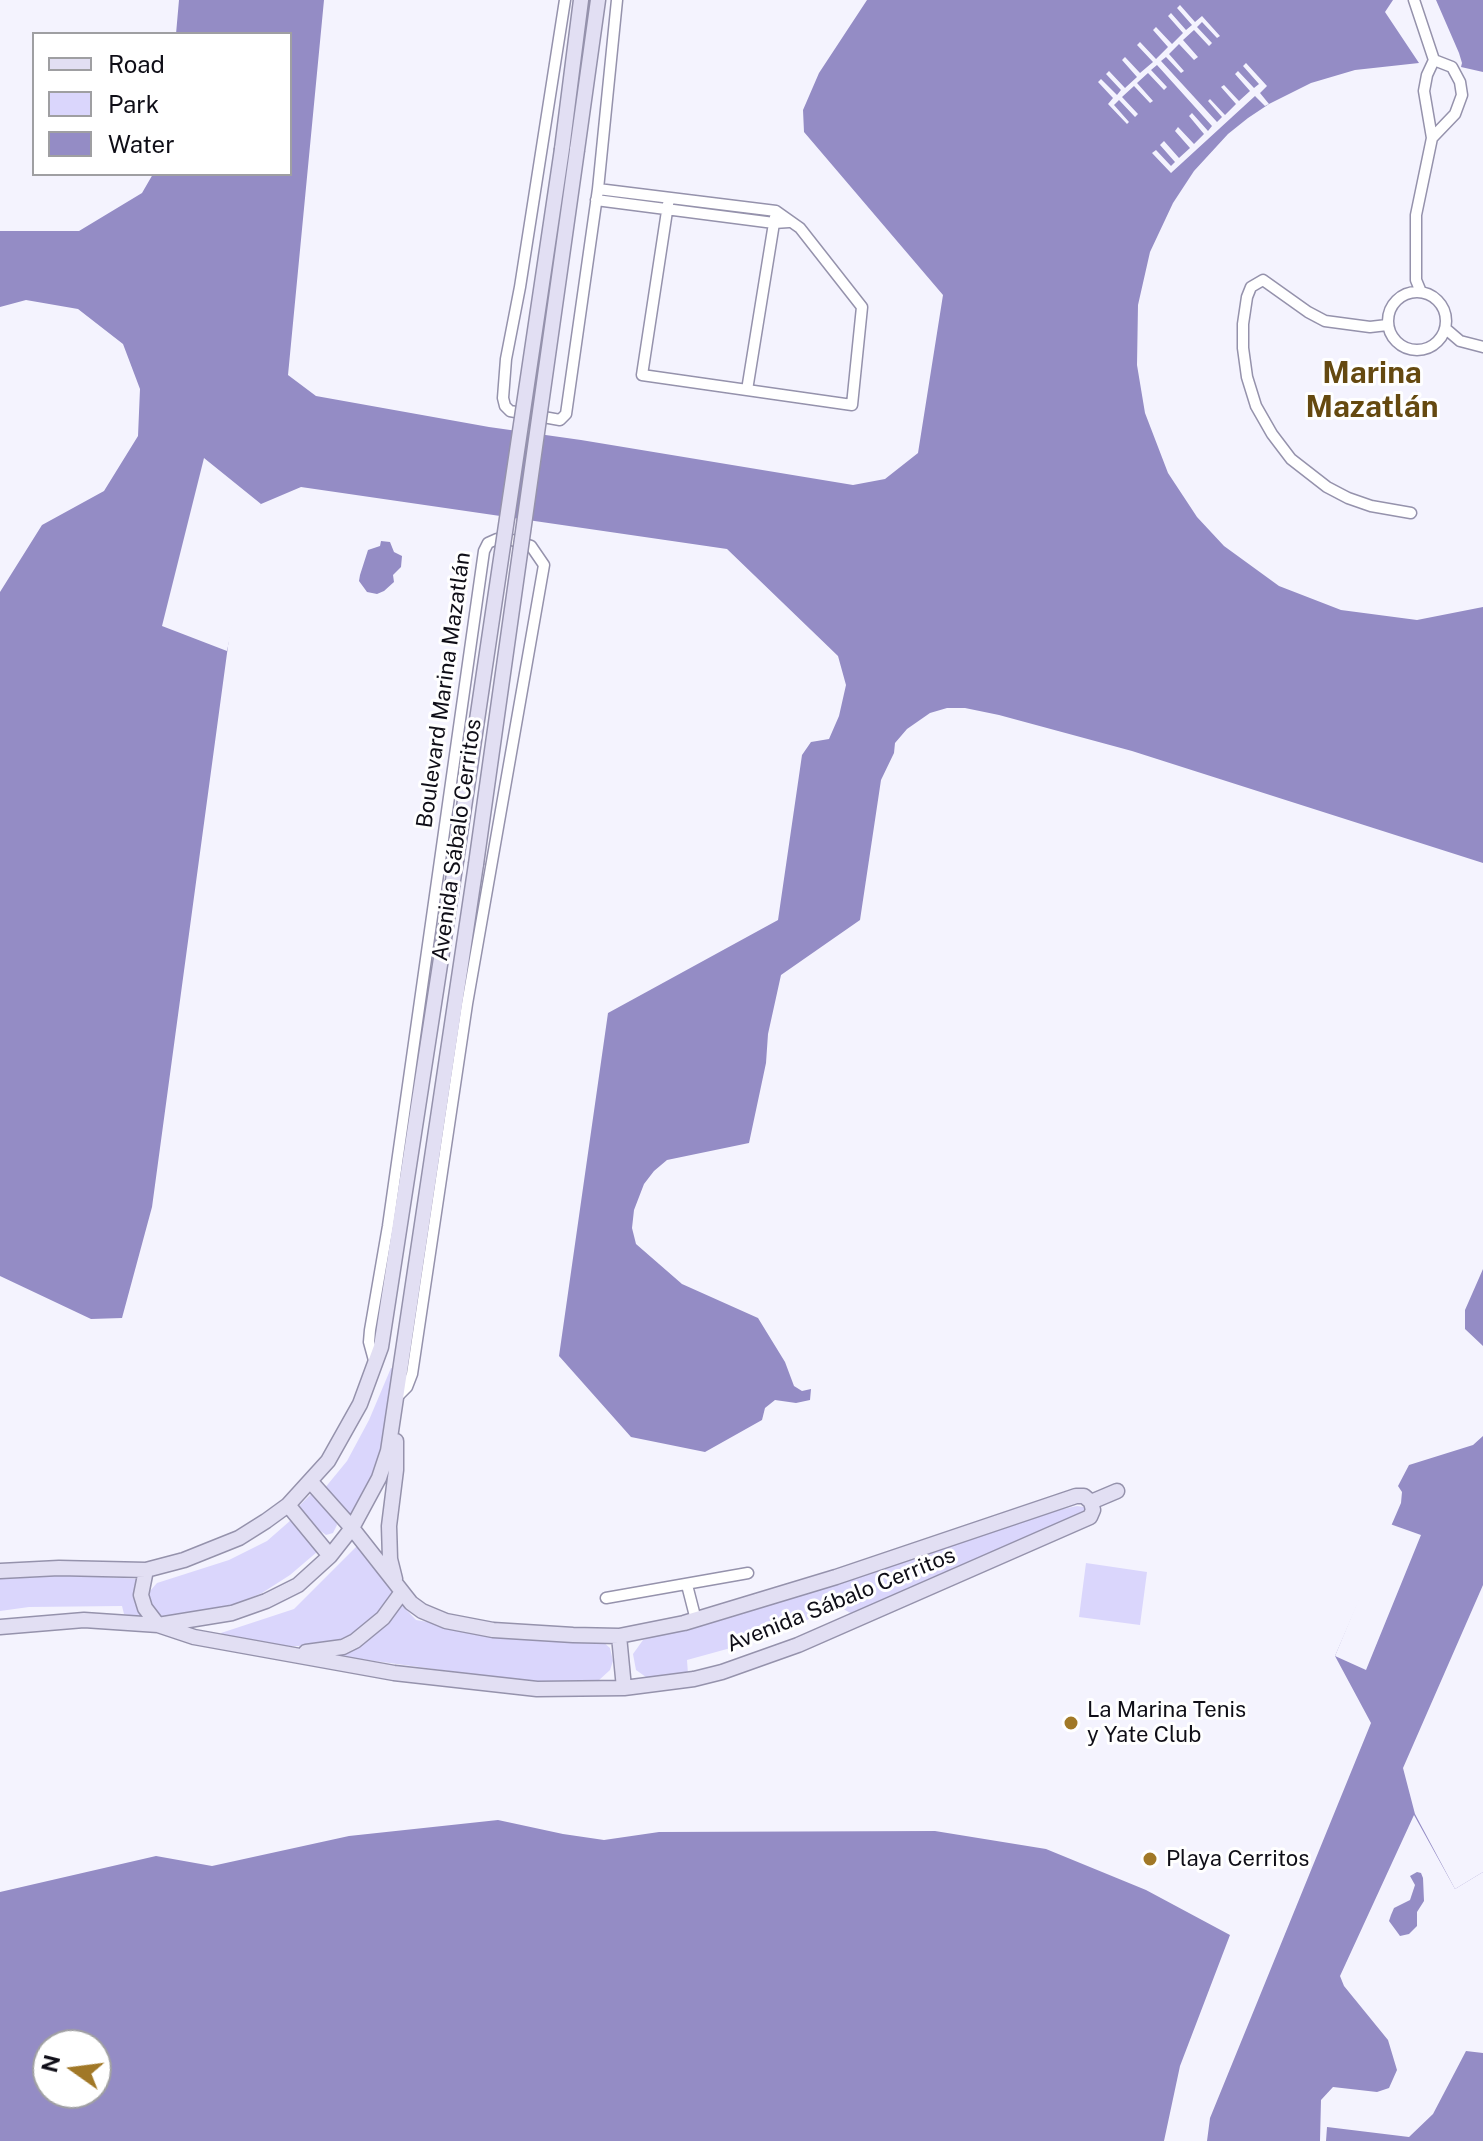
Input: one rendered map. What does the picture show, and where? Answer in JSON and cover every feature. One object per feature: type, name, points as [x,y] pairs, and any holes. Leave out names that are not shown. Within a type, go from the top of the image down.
[{"type":"main road","points":[[569,149],[581,0]]},
{"type":"main road","points":[[569,149],[598,0]]},
{"type":"main road","name":"Avenida Sábalo Cerritos","points":[[0,1571],[59,1568],[146,1570],[184,1560],[239,1538],[288,1505],[311,1482],[344,1436],[375,1367],[385,1327],[424,1023],[456,861],[569,149]]},
{"type":"main road","name":"Avenida Sábalo Cerritos","points":[[0,1627],[84,1620],[158,1625],[212,1619],[266,1601],[298,1585],[330,1556],[352,1528],[384,1465],[459,1025],[476,864],[569,149]]},
{"type":"main road","points":[[270,1651],[314,1652],[343,1647],[374,1627],[399,1588],[390,1559],[389,1526],[396,1470],[393,1423]]},
{"type":"main road","name":"Avenida Sábalo Cerritos","points":[[158,1625],[194,1637],[394,1673],[537,1689],[624,1688],[708,1676],[798,1645],[1090,1517],[1093,1510],[1091,1502],[1084,1496],[1076,1496],[849,1573],[696,1620],[619,1636],[508,1631],[446,1621],[422,1611],[399,1588],[311,1482]]},
{"type":"main road","name":"Avenida Sábalo Cerritos","points":[[1091,1502],[1117,1491]]},
{"type":"main road","points":[[288,1505],[330,1556]]},
{"type":"main road","points":[[146,1570],[141,1595],[145,1608],[158,1625]]},
{"type":"main road","points":[[619,1636],[624,1688]]},
{"type":"street","points":[[565,0],[506,359],[503,398],[510,411],[560,420],[566,414],[597,195],[617,0]]},
{"type":"street","points":[[1414,0],[1434,60],[1424,91],[1432,138],[1416,215],[1416,280],[1421,292]]},
{"type":"street","points":[[1432,138],[1455,114],[1462,95],[1460,82],[1452,67],[1434,60]]},
{"type":"street","points":[[597,195],[774,223],[789,222]]},
{"type":"street","points":[[668,204],[776,211],[800,228],[862,307],[852,405],[642,375],[668,204]]},
{"type":"street","points":[[747,390],[776,211]]},
{"type":"street","points":[[1387,325],[1370,327],[1325,321],[1268,282],[1257,282],[1247,297],[1243,348],[1247,377],[1256,406],[1291,459],[1327,487],[1371,506],[1411,513]]},
{"type":"street","points":[[1446,329],[1432,346],[1417,350],[1401,346],[1387,325],[1389,311],[1398,298],[1413,292],[1430,294],[1443,307],[1446,329],[1460,341],[1483,347]]},
{"type":"street","name":"Boulevard Marina Mazatlán","points":[[424,1023],[484,551],[488,543],[502,538],[531,546],[544,565],[459,1025]]},
{"type":"street","points":[[606,1598],[748,1573]]},
{"type":"street","points":[[687,1585],[696,1620]]},
{"type":"green space","points":[[391,1368],[395,1368],[382,1457],[352,1518],[324,1489],[347,1461]]},
{"type":"green space","points":[[312,1493],[335,1518],[337,1525],[333,1533],[326,1535],[319,1530],[299,1506]]},
{"type":"green space","points":[[1084,1507],[1086,1513],[854,1615],[838,1606],[767,1638],[687,1660],[688,1674],[653,1682],[636,1670],[633,1654],[643,1640],[772,1602],[1045,1513]]},
{"type":"green space","points":[[291,1520],[317,1552],[262,1593],[235,1604],[165,1619],[155,1613],[148,1603],[150,1591],[157,1583],[229,1560],[267,1541]]},
{"type":"green space","points":[[357,1546],[394,1591],[393,1598],[371,1623],[341,1644],[277,1647],[222,1638],[221,1633],[294,1609]]},
{"type":"green space","points":[[1086,1563],[1147,1572],[1140,1625],[1079,1617]]},
{"type":"green space","points":[[54,1574],[140,1579],[134,1600],[143,1618],[124,1614],[122,1606],[29,1607],[0,1611],[0,1579]]},
{"type":"green space","points":[[400,1603],[416,1620],[468,1629],[602,1641],[610,1648],[613,1661],[610,1670],[598,1681],[530,1682],[323,1654]]},
{"type":"water","points":[[179,0],[324,0],[288,375],[316,396],[853,485],[885,479],[918,453],[943,295],[804,132],[803,110],[819,73],[867,0],[1393,0],[1385,12],[1419,63],[1355,70],[1311,83],[1248,118],[1228,134],[1194,171],[1173,203],[1150,252],[1138,305],[1137,365],[1145,413],[1168,473],[1197,517],[1224,546],[1279,586],[1341,610],[1417,620],[1483,607],[1483,863],[1132,751],[965,708],[947,708],[930,713],[907,729],[895,743],[894,753],[881,780],[860,920],[781,975],[749,1143],[667,1160],[644,1184],[634,1210],[632,1228],[636,1244],[682,1284],[758,1318],[785,1362],[794,1386],[802,1391],[811,1389],[810,1400],[796,1403],[775,1400],[765,1408],[762,1420],[705,1452],[631,1437],[559,1356],[608,1013],[778,920],[802,755],[811,742],[829,739],[839,716],[846,685],[838,656],[727,549],[301,487],[261,504],[246,540],[233,609],[152,1207],[122,1318],[91,1319],[0,1276],[0,592],[42,525],[104,491],[138,436],[140,389],[123,344],[78,309],[26,300],[0,307],[0,231],[79,231],[142,193],[152,176],[292,176],[292,32],[176,32]]},
{"type":"water","points":[[1436,0],[1483,0],[1483,72],[1461,67],[1459,53]]},
{"type":"water","points":[[381,541],[390,542],[394,552],[402,556],[401,567],[393,575],[394,582],[377,594],[367,592],[359,581],[368,550],[380,546]]},
{"type":"water","points":[[1483,1269],[1483,1346],[1465,1329],[1465,1310]]},
{"type":"water","points":[[1483,1436],[1483,1872],[1455,1889],[1414,1815],[1340,1976],[1344,1986],[1388,2040],[1397,2070],[1389,2088],[1377,2092],[1333,2087],[1321,2100],[1320,2141],[1207,2141],[1210,2118],[1371,1723],[1335,1656],[1401,1503],[1402,1492],[1398,1486],[1409,1465],[1473,1445]]},
{"type":"water","points":[[498,1820],[604,1840],[659,1832],[935,1831],[1046,1849],[1146,1890],[1230,1935],[1180,2066],[1164,2141],[0,2141],[0,1892],[156,1856],[212,1866],[349,1836]]},
{"type":"water","points":[[1417,1872],[1423,1878],[1424,1901],[1417,1912],[1417,1926],[1409,1934],[1400,1936],[1389,1921],[1394,1908],[1410,1900],[1415,1885],[1410,1876]]},
{"type":"water","points":[[1466,2051],[1483,2053],[1483,2141],[1326,2141],[1327,2127],[1409,2137],[1433,2114]]},
{"type":"pier","points":[[1180,5],[1195,22],[1202,16],[1220,36],[1217,38],[1202,22],[1197,27],[1212,43],[1209,46],[1194,30],[1183,40],[1198,57],[1194,60],[1179,44],[1169,54],[1184,71],[1181,73],[1166,57],[1161,61],[1217,122],[1222,117],[1208,101],[1210,99],[1225,115],[1236,104],[1221,87],[1224,85],[1239,101],[1250,91],[1235,74],[1238,71],[1254,88],[1259,84],[1243,66],[1246,63],[1267,86],[1260,93],[1269,104],[1265,106],[1255,96],[1171,173],[1152,153],[1156,150],[1171,166],[1175,162],[1160,145],[1164,141],[1179,158],[1190,148],[1175,131],[1178,127],[1194,144],[1204,134],[1189,116],[1192,113],[1208,131],[1212,126],[1157,65],[1151,70],[1167,87],[1164,90],[1148,73],[1137,83],[1153,101],[1150,103],[1134,86],[1122,97],[1138,114],[1135,117],[1119,100],[1114,105],[1129,122],[1127,124],[1108,104],[1113,98],[1098,82],[1101,79],[1117,95],[1121,90],[1106,74],[1109,71],[1125,88],[1137,77],[1122,60],[1125,57],[1140,73],[1153,62],[1137,45],[1140,42],[1156,59],[1168,47],[1153,30],[1156,27],[1172,44],[1183,33],[1168,16],[1171,13],[1186,30],[1192,25],[1177,8]]},
{"type":"pier","points":[[204,458],[261,504],[227,651],[162,626]]},
{"type":"pier","points":[[1390,1524],[1421,1535],[1366,1670],[1335,1656]]},
{"type":"pier","points":[[1483,1585],[1483,1872],[1455,1889],[1415,1814],[1403,1768]]},
{"type":"place","name":"La Marina Tenis y Yate Club","points":[[1071,1723]]},
{"type":"place","name":"Playa Cerritos","points":[[1150,1859]]},
{"type":"district","name":"Marina Mazatlán","points":[[1372,391]]}]
